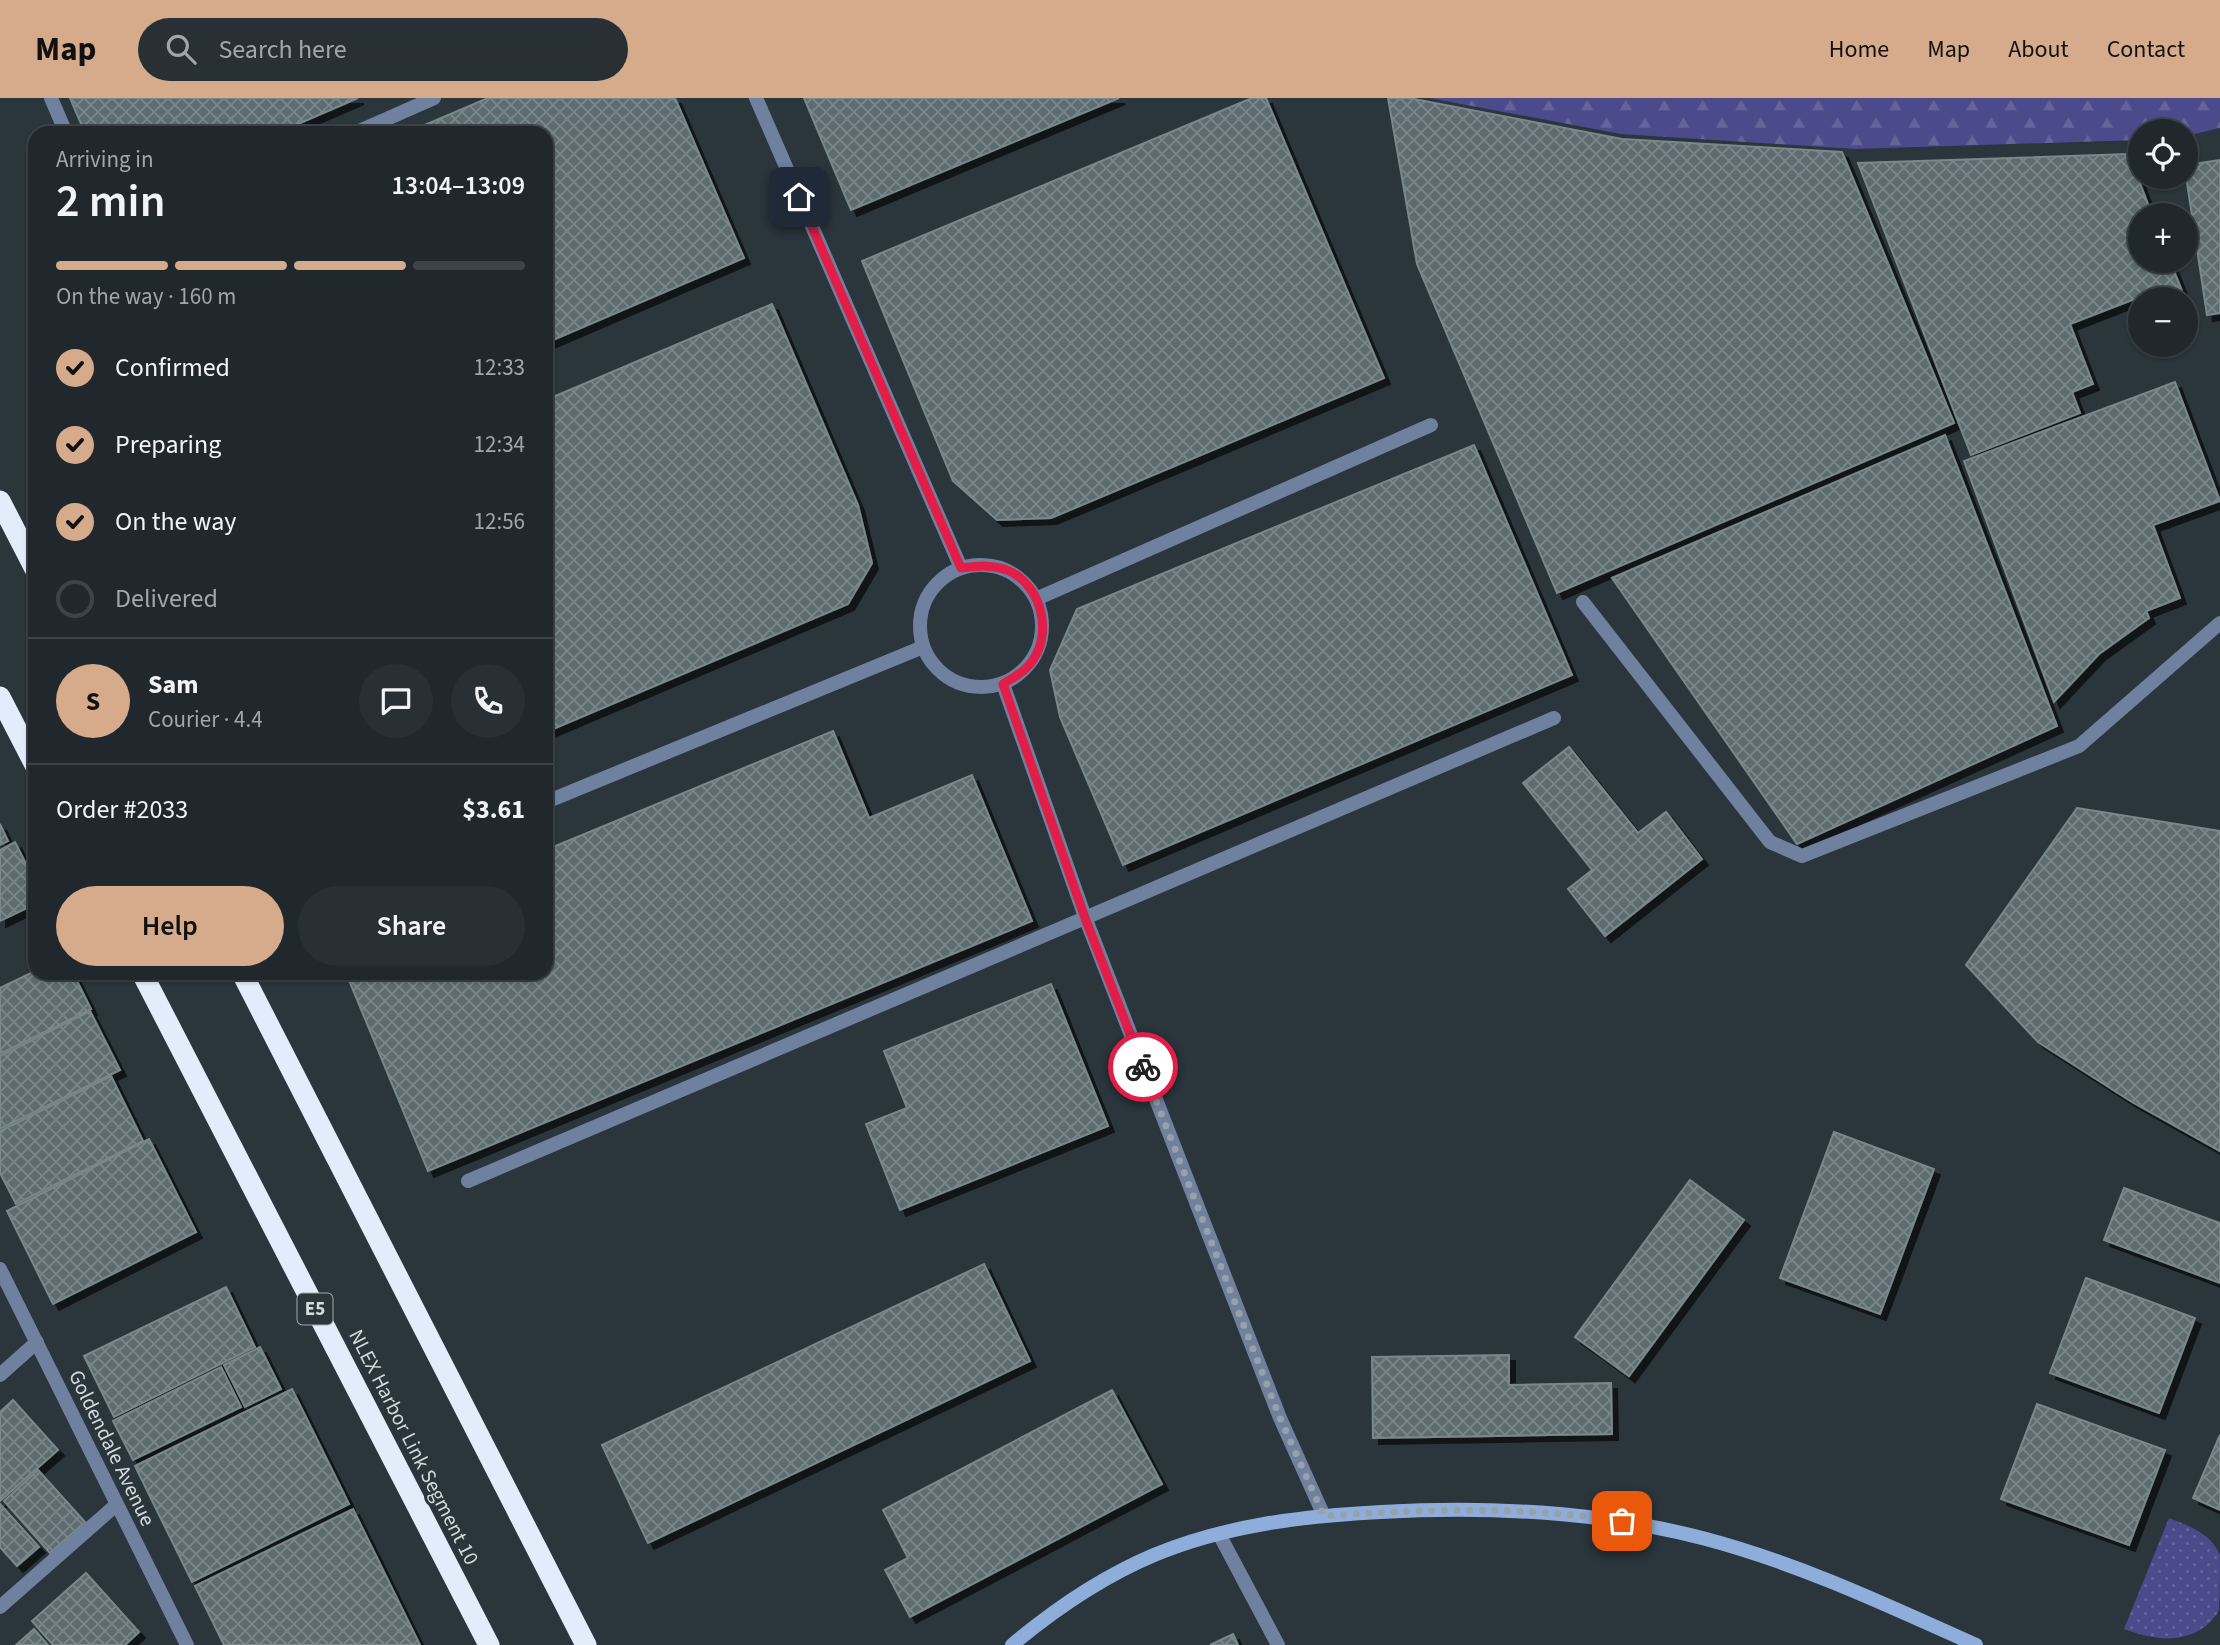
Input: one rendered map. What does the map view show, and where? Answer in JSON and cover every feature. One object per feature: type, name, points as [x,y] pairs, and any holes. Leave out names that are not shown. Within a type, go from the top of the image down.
[{"type":"highway","points":[[0,501],[28,555]]},
{"type":"highway","points":[[0,697],[28,751]]},
{"type":"highway","name":"NLEX Harbor Link Segment 10","points":[[146,980],[489,1645]]},
{"type":"highway","points":[[246,980],[586,1645]]},
{"type":"main road","points":[[1012,1645],[1068,1602],[1116,1573],[1155,1555],[1254,1525],[1324,1516],[1421,1510],[1538,1512],[1588,1516],[1658,1528],[1727,1545],[1813,1574],[1976,1645]]},
{"type":"street","points":[[51,98],[63,126]]},
{"type":"street","points":[[371,126],[434,98]]},
{"type":"street","points":[[756,98],[961,568]]},
{"type":"street","points":[[1036,599],[1431,425]]},
{"type":"street","points":[[987,565],[1011,572],[1031,589],[1036,599],[1042,612],[1042,640],[1030,665],[1003,684],[977,688],[947,678],[925,654],[919,628],[923,603],[939,581],[961,568],[987,565]]},
{"type":"street","points":[[1583,602],[1770,842],[1802,856],[2079,746],[2220,623]]},
{"type":"street","points":[[553,799],[923,647]]},
{"type":"street","points":[[1003,684],[1085,918],[1280,1418],[1324,1516]]},
{"type":"street","points":[[468,1181],[1554,718]]},
{"type":"street","name":"Goldendale Avenue","points":[[0,1269],[187,1645]]},
{"type":"street","points":[[0,1375],[37,1342]]},
{"type":"street","points":[[0,1607],[116,1505]]},
{"type":"street","points":[[1219,1534],[1278,1645]]},
{"type":"green space","points":[[1429,98],[2220,98],[2220,128],[2198,133],[2198,119],[2128,119],[2128,140],[1855,149],[1621,134]]},
{"type":"green space","points":[[2169,1518],[2199,1531],[2211,1541],[2220,1555],[2218,1612],[2206,1626],[2176,1638],[2155,1637],[2124,1629]]},
{"type":"building","points":[[70,98],[358,98],[293,126],[82,126]]},
{"type":"building","points":[[488,98],[675,98],[744,258],[553,340],[553,126],[422,126]]},
{"type":"building","points":[[804,98],[1119,98],[851,210]]},
{"type":"building","points":[[1252,98],[1266,98],[1384,378],[1051,518],[997,520],[953,481],[862,261]]},
{"type":"building","points":[[1388,98],[1409,98],[1622,139],[1842,152],[1954,423],[1557,593],[1417,264]]},
{"type":"building","points":[[2128,154],[2128,189],[2142,189],[2147,203],[2128,203],[2128,273],[2175,273],[2180,287],[2128,287],[2128,302],[2070,324],[2093,384],[2072,392],[2080,413],[1971,455],[1858,163]]},
{"type":"building","points":[[2220,160],[2220,313],[2207,315],[2198,255],[2198,203],[2190,203],[2188,189],[2198,189],[2198,163]]},
{"type":"building","points":[[772,304],[858,505],[872,563],[848,604],[553,729],[553,397]]},
{"type":"building","points":[[2175,382],[2220,501],[2153,525],[2180,598],[2146,611],[2149,618],[2099,654],[2054,702],[1964,461]]},
{"type":"building","points":[[1945,435],[2057,726],[1797,844],[1612,578]]},
{"type":"building","points":[[1474,445],[1572,675],[1123,865],[1060,717],[1050,670],[1077,609]]},
{"type":"building","points":[[833,731],[869,818],[972,775],[1032,921],[428,1171],[349,980],[553,980],[553,847]]},
{"type":"building","points":[[1569,747],[1638,833],[1666,812],[1702,859],[1605,936],[1568,889],[1592,870],[1523,783]]},
{"type":"building","points":[[2077,808],[2220,831],[2220,1151],[2132,1102],[2038,1042],[1966,965]]},
{"type":"building","points":[[0,824],[8,841],[0,845]]},
{"type":"building","points":[[15,842],[28,868],[28,907],[0,921],[0,850]]},
{"type":"building","points":[[28,974],[28,980],[76,980],[91,1009],[0,1054],[0,988]]},
{"type":"building","points":[[1051,984],[1108,1126],[900,1210],[866,1124],[907,1108],[884,1051]]},
{"type":"building","points":[[90,1011],[120,1070],[0,1129],[0,1056]]},
{"type":"building","points":[[111,1076],[143,1141],[16,1204],[0,1173],[0,1131]]},
{"type":"building","points":[[1834,1132],[1934,1169],[1880,1314],[1780,1278]]},
{"type":"building","points":[[149,1139],[196,1232],[53,1304],[7,1211]]},
{"type":"building","points":[[1690,1180],[1744,1220],[1629,1376],[1575,1337]]},
{"type":"building","points":[[2124,1188],[2220,1223],[2220,1283],[2104,1240]]},
{"type":"building","points":[[984,1264],[1030,1361],[648,1543],[602,1445]]},
{"type":"building","points":[[2086,1278],[2195,1318],[2159,1413],[2050,1373]]},
{"type":"building","points":[[226,1287],[255,1347],[114,1417],[84,1356]]},
{"type":"building","points":[[260,1347],[281,1389],[245,1407],[224,1365]]},
{"type":"building","points":[[1509,1355],[1509,1385],[1611,1383],[1612,1434],[1373,1438],[1372,1357]]},
{"type":"building","points":[[221,1367],[241,1407],[133,1460],[113,1421]]},
{"type":"building","points":[[292,1389],[349,1504],[192,1582],[135,1466]]},
{"type":"building","points":[[1112,1390],[1162,1484],[910,1617],[885,1570],[908,1558],[883,1510]]},
{"type":"building","points":[[13,1400],[58,1450],[0,1501],[0,1412]]},
{"type":"building","points":[[2037,1404],[2165,1450],[2129,1545],[2001,1499]]},
{"type":"building","points":[[2220,1435],[2220,1510],[2193,1498]]},
{"type":"building","points":[[38,1470],[85,1522],[50,1553],[4,1501]]},
{"type":"building","points":[[0,1504],[39,1547],[17,1566],[0,1547]]},
{"type":"building","points":[[353,1509],[420,1645],[224,1645],[195,1586]]},
{"type":"building","points":[[86,1573],[139,1632],[125,1645],[53,1645],[32,1621]]},
{"type":"building","points":[[34,1629],[48,1645],[16,1645]]},
{"type":"building","points":[[1233,1634],[1238,1645],[1210,1645]]},
{"type":"way so far","points":[[1143,1067],[1280,1418],[1324,1516],[1468,1510],[1538,1512],[1622,1521]]},
{"type":"route","points":[[799,197],[961,568],[987,565],[1011,572],[1031,589],[1042,612],[1042,640],[1030,665],[1003,684],[1085,918],[1143,1067]]}]
